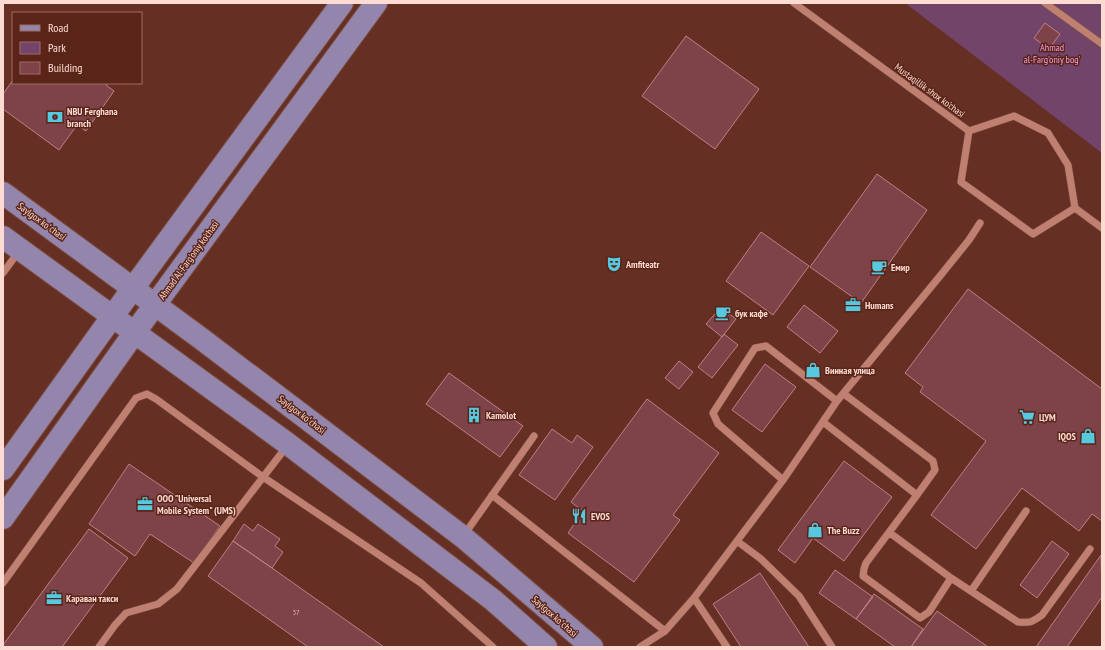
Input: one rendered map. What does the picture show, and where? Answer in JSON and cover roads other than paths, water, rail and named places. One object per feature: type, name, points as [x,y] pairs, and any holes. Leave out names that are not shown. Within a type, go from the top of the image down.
[{"type":"main road","points":[[3,470],[133,288],[342,3]]},
{"type":"main road","name":"Ahmad Al-Farg'oniy ko'chasi","points":[[3,518],[135,332],[376,3]]},
{"type":"main road","name":"Saylgox koʻchasi","points":[[3,193],[156,304],[463,537],[592,647]]},
{"type":"main road","points":[[3,237],[288,444],[493,600],[546,647]]},
{"type":"street","name":"Mustaqillik shox ko'chasi","points":[[794,3],[970,131],[961,182],[1033,234],[1074,208]]},
{"type":"street","points":[[1045,3],[1102,44]]},
{"type":"street","points":[[970,131],[1014,116],[1048,133],[1068,165],[1074,208],[1102,228]]},
{"type":"street","points":[[640,647],[665,631],[694,598],[783,480],[837,401],[945,270],[969,240],[980,223]]},
{"type":"street","points":[[3,273],[20,250]]},
{"type":"street","points":[[783,480],[718,424],[713,413],[755,348],[766,346],[837,401]]},
{"type":"street","points":[[3,583],[136,398],[147,394],[263,477],[421,584],[493,647]]},
{"type":"street","points":[[844,394],[933,461],[935,470],[890,533],[866,563],[864,576],[920,618],[929,612],[952,578]]},
{"type":"street","points":[[823,422],[917,495]]},
{"type":"street","points":[[463,537],[534,436]]},
{"type":"street","points":[[99,647],[126,612],[158,604],[178,589],[288,444]]},
{"type":"street","points":[[492,495],[665,631]]},
{"type":"street","points":[[971,591],[1026,511]]},
{"type":"street","points":[[890,533],[952,578],[1018,622],[1033,622],[1042,615],[1090,549]]},
{"type":"street","points":[[737,541],[761,558],[799,596],[832,647]]},
{"type":"street","points":[[694,598],[725,644],[718,647]]},
{"type":"place","name":"NBU Ferghana branch","points":[[55,117]]},
{"type":"place","name":"Amfiteatr","points":[[614,264]]},
{"type":"place","name":"Емир","points":[[879,267]]},
{"type":"place","name":"Humans","points":[[853,305]]},
{"type":"place","name":"бук кафе","points":[[723,313]]},
{"type":"place","name":"Винная улица","points":[[813,370]]},
{"type":"place","name":"Kamolot","points":[[474,415]]},
{"type":"place","name":"ЦУМ","points":[[1027,417]]},
{"type":"place","name":"IQOS","points":[[1088,436]]},
{"type":"place","name":"ООО \"Universal Mobile System\" (UMS)","points":[[145,504]]},
{"type":"place","name":"EVOS","points":[[579,516]]},
{"type":"place","name":"The Buzz","points":[[815,530]]},
{"type":"place","name":"Караван такси","points":[[54,598]]},
{"type":"park label","name":"Ahmad al-Farg'oniy bog'","points":[[1052,52]]}]
